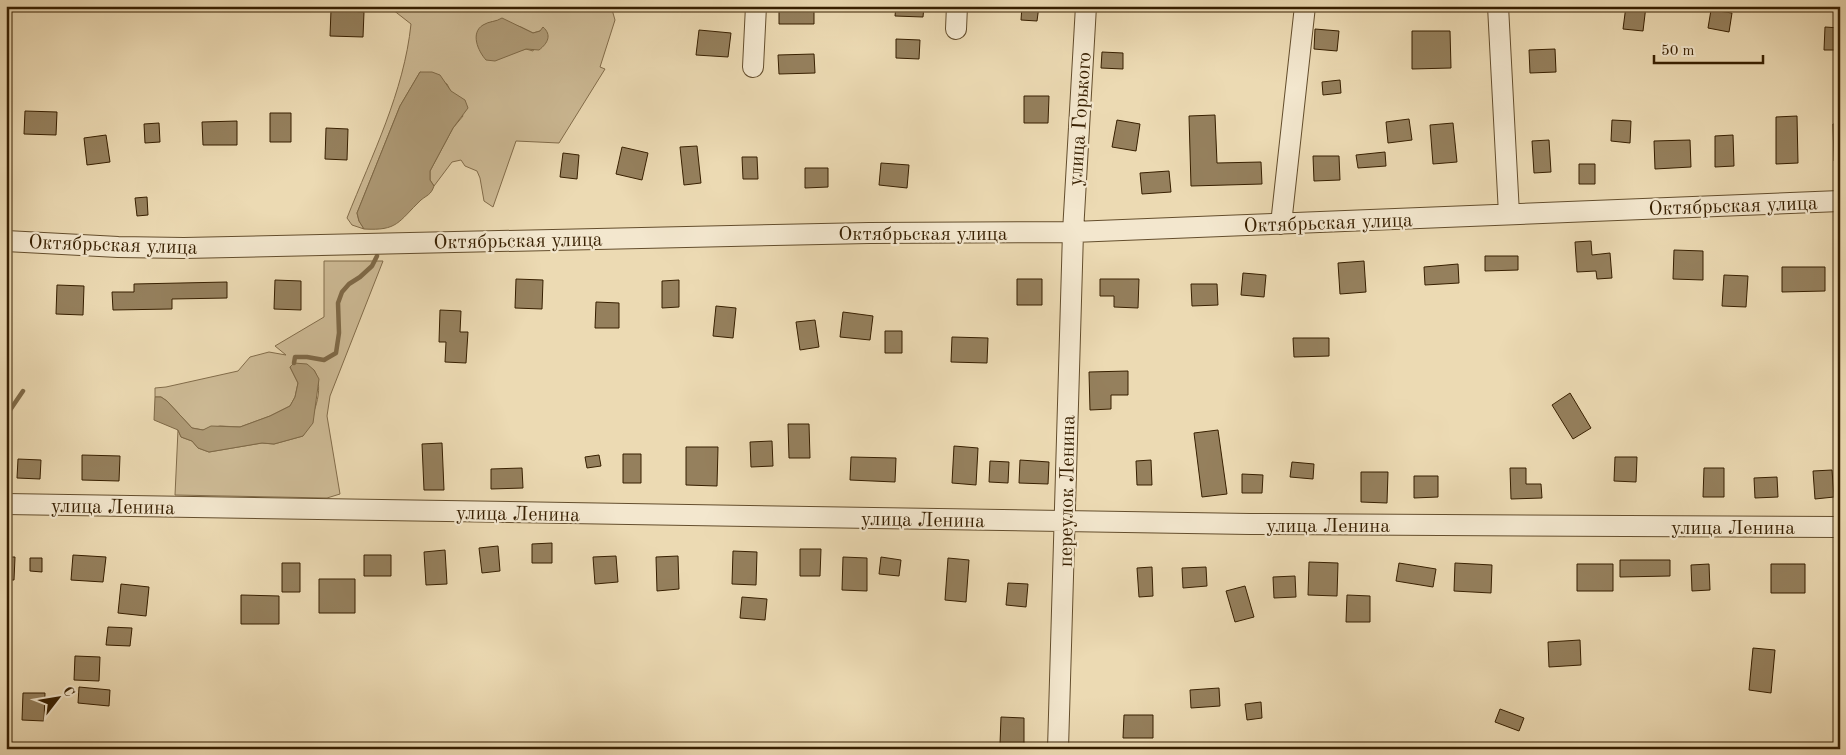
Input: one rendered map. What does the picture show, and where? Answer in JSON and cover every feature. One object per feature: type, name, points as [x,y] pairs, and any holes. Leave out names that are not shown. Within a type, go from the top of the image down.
[{"type":"street","points":[[753,66],[756,6]]},
{"type":"street","points":[[956,29],[957,6]]},
{"type":"street","name":"улица Горького","points":[[1072,232],[1086,6]]},
{"type":"street","points":[[1281,224],[1306,6]]},
{"type":"street","points":[[1498,6],[1509,214]]},
{"type":"street","name":"Октябрьская улица","points":[[6,240],[118,247],[184,248],[869,233],[1072,232],[1840,200]]},
{"type":"street","name":"переулок Ленина","points":[[1058,749],[1072,232]]},
{"type":"street","name":"улица Ленина","points":[[6,504],[1065,522],[1840,527]]},
{"type":"shaded area","points":[[388,6],[611,6],[615,20],[600,67],[605,69],[559,143],[516,141],[493,207],[484,201],[477,171],[465,166],[461,160],[452,162],[434,186],[430,180],[430,171],[453,128],[463,116],[447,84],[420,72],[400,106],[357,213],[364,229],[352,225],[347,218],[394,99],[402,74],[411,24]],"holes":[[[498,21],[521,27],[533,33],[540,31],[533,51],[526,49],[515,52],[491,22]]]},
{"type":"shaded area","points":[[502,18],[533,33],[540,31],[543,27],[548,36],[547,42],[539,50],[526,49],[495,61],[486,60],[478,47],[477,33],[483,25]]},
{"type":"shaded area","points":[[420,72],[432,72],[440,75],[451,91],[465,100],[468,108],[453,128],[430,171],[430,180],[434,186],[430,193],[397,224],[391,227],[364,229],[357,213],[400,106]]},
{"type":"shaded area","points":[[324,261],[383,261],[330,396],[327,416],[340,494],[327,498],[175,495],[178,430],[181,437],[192,441],[198,448],[209,452],[262,443],[274,444],[303,436],[314,412],[318,395],[319,387],[314,370],[290,367],[298,383],[295,397],[290,406],[240,427],[220,426],[203,430],[192,428],[167,401],[161,397],[155,397],[155,388],[238,371],[250,357],[269,352],[286,355],[275,346],[324,317]]},
{"type":"shaded area","points":[[294,363],[307,364],[314,370],[319,379],[313,423],[303,436],[274,444],[262,443],[209,452],[198,448],[192,441],[181,437],[178,430],[154,420],[155,397],[161,397],[167,401],[192,428],[203,430],[211,426],[240,427],[270,416],[290,406],[295,397],[298,383],[290,367]]},
{"type":"building","points":[[779,6],[814,6],[814,24],[779,24]]},
{"type":"building","points":[[896,6],[924,6],[923,17],[895,16]]},
{"type":"building","points":[[1022,6],[1039,6],[1037,21],[1021,20]]},
{"type":"building","points":[[1626,6],[1646,6],[1643,31],[1623,29]]},
{"type":"building","points":[[331,10],[364,12],[363,37],[330,36]]},
{"type":"building","points":[[1711,10],[1732,13],[1729,32],[1708,28]]},
{"type":"building","points":[[1825,27],[1840,28],[1840,50],[1824,50]]},
{"type":"building","points":[[1315,29],[1339,31],[1337,51],[1314,49]]},
{"type":"building","points":[[699,30],[731,33],[728,57],[696,55]]},
{"type":"building","points":[[1412,31],[1450,31],[1451,68],[1412,69]]},
{"type":"building","points":[[896,39],[920,40],[919,59],[896,58]]},
{"type":"building","points":[[1555,49],[1556,72],[1530,73],[1529,50]]},
{"type":"building","points":[[1102,52],[1123,53],[1123,69],[1101,68]]},
{"type":"building","points":[[814,54],[815,73],[779,74],[778,55]]},
{"type":"building","points":[[1340,80],[1341,93],[1323,95],[1322,82]]},
{"type":"building","points":[[1024,96],[1049,96],[1048,123],[1024,123]]},
{"type":"building","points":[[25,111],[57,112],[56,135],[24,134]]},
{"type":"building","points":[[270,113],[291,113],[291,142],[270,142]]},
{"type":"building","points":[[1215,115],[1217,163],[1261,162],[1262,184],[1191,186],[1189,116]]},
{"type":"building","points":[[1797,116],[1798,163],[1776,164],[1776,117]]},
{"type":"building","points":[[1409,119],[1412,140],[1388,143],[1386,122]]},
{"type":"building","points":[[1117,120],[1140,124],[1136,151],[1112,147]]},
{"type":"building","points":[[1612,120],[1631,121],[1630,143],[1611,141]]},
{"type":"building","points":[[237,121],[237,145],[203,145],[202,122]]},
{"type":"building","points":[[159,123],[160,142],[145,143],[144,124]]},
{"type":"building","points":[[1453,123],[1457,162],[1433,164],[1430,125]]},
{"type":"building","points":[[1833,124],[1840,124],[1840,161],[1834,161]]},
{"type":"building","points":[[326,128],[348,129],[347,160],[325,159]]},
{"type":"building","points":[[106,135],[110,162],[87,165],[84,138]]},
{"type":"building","points":[[1733,135],[1734,166],[1715,167],[1715,136]]},
{"type":"building","points":[[1549,140],[1551,172],[1534,173],[1532,141]]},
{"type":"building","points":[[1690,140],[1691,167],[1655,169],[1654,141]]},
{"type":"building","points":[[697,146],[701,183],[684,185],[680,147]]},
{"type":"building","points":[[622,147],[648,153],[642,180],[616,174]]},
{"type":"building","points":[[1385,152],[1386,166],[1358,168],[1356,155]]},
{"type":"building","points":[[563,153],[579,155],[577,179],[560,177]]},
{"type":"building","points":[[1313,156],[1339,156],[1340,180],[1314,181]]},
{"type":"building","points":[[742,157],[757,157],[758,179],[743,179]]},
{"type":"building","points":[[881,163],[909,165],[907,188],[879,185]]},
{"type":"building","points":[[1579,164],[1595,164],[1595,184],[1579,184]]},
{"type":"building","points":[[805,168],[828,168],[828,187],[805,188]]},
{"type":"building","points":[[1169,171],[1171,192],[1142,194],[1140,173]]},
{"type":"building","points":[[147,197],[148,215],[137,216],[135,198]]},
{"type":"building","points":[[1591,241],[1592,255],[1610,253],[1612,278],[1597,279],[1596,271],[1577,272],[1575,242]]},
{"type":"building","points":[[1674,250],[1703,251],[1703,280],[1673,279]]},
{"type":"building","points":[[1485,256],[1518,256],[1518,270],[1485,271]]},
{"type":"building","points":[[1364,261],[1366,292],[1340,294],[1338,263]]},
{"type":"building","points":[[1458,264],[1459,283],[1425,285],[1424,267]]},
{"type":"building","points":[[1782,267],[1825,267],[1825,291],[1782,292]]},
{"type":"building","points":[[1243,273],[1266,275],[1264,297],[1241,295]]},
{"type":"building","points":[[1724,275],[1748,276],[1746,307],[1722,306]]},
{"type":"building","points":[[516,279],[543,280],[542,309],[515,308]]},
{"type":"building","points":[[1017,279],[1042,279],[1042,305],[1017,305]]},
{"type":"building","points":[[1100,279],[1139,279],[1138,308],[1114,307],[1114,296],[1100,296]]},
{"type":"building","points":[[275,280],[301,281],[301,310],[274,309]]},
{"type":"building","points":[[679,280],[679,307],[662,308],[662,281]]},
{"type":"building","points":[[227,282],[227,298],[172,299],[172,309],[113,310],[112,292],[134,292],[134,284]]},
{"type":"building","points":[[1191,284],[1217,284],[1218,305],[1192,306]]},
{"type":"building","points":[[57,285],[84,286],[83,315],[56,314]]},
{"type":"building","points":[[596,302],[619,303],[619,328],[595,328]]},
{"type":"building","points":[[716,306],[736,308],[733,338],[713,336]]},
{"type":"building","points":[[440,310],[461,311],[460,332],[468,332],[466,363],[445,362],[446,342],[439,342]]},
{"type":"building","points":[[843,312],[873,316],[870,340],[840,337]]},
{"type":"building","points":[[815,320],[819,347],[800,350],[796,322]]},
{"type":"building","points":[[885,331],[902,331],[902,353],[885,353]]},
{"type":"building","points":[[952,337],[988,338],[987,363],[951,362]]},
{"type":"building","points":[[1293,338],[1329,338],[1329,356],[1294,357]]},
{"type":"building","points":[[1128,371],[1128,395],[1111,395],[1111,409],[1090,410],[1089,372]]},
{"type":"building","points":[[1570,393],[1591,428],[1573,439],[1552,405]]},
{"type":"building","points":[[788,424],[809,424],[810,458],[789,458]]},
{"type":"building","points":[[1218,430],[1227,494],[1202,497],[1194,433]]},
{"type":"building","points":[[772,441],[773,466],[751,467],[750,442]]},
{"type":"building","points":[[442,443],[444,490],[424,490],[422,444]]},
{"type":"building","points":[[954,446],[978,448],[976,485],[952,483]]},
{"type":"building","points":[[686,447],[718,447],[717,486],[686,485]]},
{"type":"building","points":[[623,454],[641,454],[641,483],[623,483]]},
{"type":"building","points":[[82,455],[120,456],[119,481],[82,480]]},
{"type":"building","points":[[599,455],[601,466],[587,468],[585,457]]},
{"type":"building","points":[[851,457],[896,458],[895,482],[850,480]]},
{"type":"building","points":[[1615,457],[1637,457],[1636,482],[1614,481]]},
{"type":"building","points":[[18,459],[41,460],[40,479],[17,478]]},
{"type":"building","points":[[1020,460],[1049,462],[1048,484],[1019,483]]},
{"type":"building","points":[[1151,460],[1152,485],[1137,485],[1136,461]]},
{"type":"building","points":[[990,461],[1009,462],[1008,483],[989,482]]},
{"type":"building","points":[[1292,462],[1314,464],[1313,479],[1290,477]]},
{"type":"building","points":[[522,468],[523,488],[491,489],[491,469]]},
{"type":"building","points":[[1510,468],[1526,468],[1526,484],[1541,484],[1542,498],[1511,499]]},
{"type":"building","points":[[1704,468],[1724,468],[1724,497],[1703,497]]},
{"type":"building","points":[[1832,470],[1834,497],[1815,499],[1813,471]]},
{"type":"building","points":[[1361,472],[1388,472],[1387,503],[1361,502]]},
{"type":"building","points":[[1242,474],[1263,475],[1262,493],[1242,493]]},
{"type":"building","points":[[1414,476],[1438,476],[1438,497],[1414,498]]},
{"type":"building","points":[[1777,477],[1778,497],[1755,498],[1754,478]]},
{"type":"building","points":[[552,543],[552,563],[532,563],[532,544]]},
{"type":"building","points":[[498,546],[500,571],[482,573],[479,548]]},
{"type":"building","points":[[800,549],[821,549],[820,576],[800,576]]},
{"type":"building","points":[[445,550],[447,584],[426,585],[424,552]]},
{"type":"building","points":[[733,551],[757,552],[756,585],[732,584]]},
{"type":"building","points":[[73,555],[106,557],[103,582],[71,580]]},
{"type":"building","points":[[364,555],[391,555],[391,576],[364,576]]},
{"type":"building","points":[[616,556],[618,582],[595,584],[593,557]]},
{"type":"building","points":[[678,556],[679,589],[657,591],[656,557]]},
{"type":"building","points":[[6,557],[15,557],[14,580],[6,580]]},
{"type":"building","points":[[843,557],[867,558],[867,591],[842,590]]},
{"type":"building","points":[[881,557],[901,560],[899,576],[879,574]]},
{"type":"building","points":[[30,558],[42,558],[42,572],[30,571]]},
{"type":"building","points":[[948,558],[969,560],[966,602],[945,600]]},
{"type":"building","points":[[1620,560],[1670,560],[1670,576],[1620,577]]},
{"type":"building","points":[[1309,562],[1338,563],[1337,596],[1308,595]]},
{"type":"building","points":[[282,563],[300,563],[300,592],[282,592]]},
{"type":"building","points":[[1399,563],[1436,569],[1433,587],[1396,581]]},
{"type":"building","points":[[1455,563],[1492,565],[1491,593],[1454,591]]},
{"type":"building","points":[[1577,564],[1613,564],[1613,591],[1577,591]]},
{"type":"building","points":[[1709,564],[1710,590],[1692,591],[1691,565]]},
{"type":"building","points":[[1771,564],[1805,564],[1805,593],[1771,593]]},
{"type":"building","points":[[1152,567],[1153,596],[1139,597],[1137,568]]},
{"type":"building","points":[[1206,567],[1207,586],[1183,588],[1182,568]]},
{"type":"building","points":[[1295,576],[1296,597],[1274,598],[1273,577]]},
{"type":"building","points":[[319,579],[355,579],[355,613],[319,613]]},
{"type":"building","points":[[1008,583],[1028,584],[1026,607],[1006,605]]},
{"type":"building","points":[[121,584],[149,587],[146,616],[118,613]]},
{"type":"building","points":[[1245,586],[1254,617],[1235,622],[1226,591]]},
{"type":"building","points":[[241,595],[279,596],[279,624],[241,624]]},
{"type":"building","points":[[1347,595],[1370,596],[1370,622],[1346,622]]},
{"type":"building","points":[[742,597],[767,599],[765,620],[740,618]]},
{"type":"building","points":[[108,627],[132,628],[130,646],[106,645]]},
{"type":"building","points":[[1580,640],[1581,665],[1549,667],[1548,642]]},
{"type":"building","points":[[1753,648],[1775,650],[1771,693],[1749,690]]},
{"type":"building","points":[[75,656],[100,657],[99,681],[74,680]]},
{"type":"building","points":[[79,687],[110,690],[109,706],[78,703]]},
{"type":"building","points":[[1219,688],[1220,706],[1191,708],[1190,690]]},
{"type":"building","points":[[23,693],[45,693],[44,721],[22,720]]},
{"type":"building","points":[[1261,702],[1262,718],[1247,720],[1245,704]]},
{"type":"building","points":[[1500,709],[1524,718],[1519,731],[1495,722]]},
{"type":"building","points":[[1124,715],[1153,715],[1153,738],[1123,738]]},
{"type":"building","points":[[1001,717],[1024,718],[1024,745],[1000,744]]},
{"type":"waterway","points":[[294,363],[295,357],[324,360],[336,353],[339,333],[338,303],[342,292],[372,266],[377,256]]},
{"type":"waterway","points":[[6,416],[23,391]]}]
